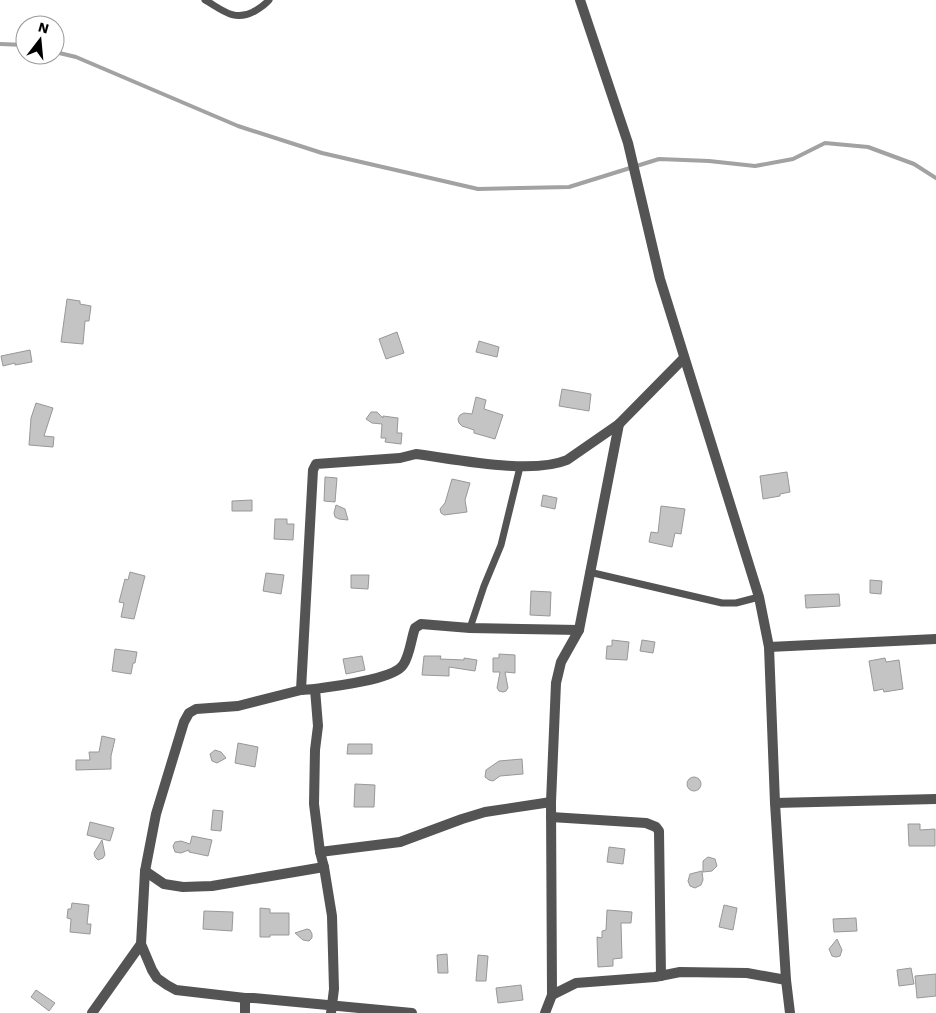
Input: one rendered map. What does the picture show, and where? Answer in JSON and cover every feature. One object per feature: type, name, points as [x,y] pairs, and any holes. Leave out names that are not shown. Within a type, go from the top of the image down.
[{"type":"street","points":[[580,0],[628,143],[660,279],[759,597],[769,647],[775,802],[786,980],[790,1013]]},
{"type":"street","points":[[301,690],[306,582],[315,465],[320,463],[400,458],[416,454],[520,467],[560,463],[619,424],[684,358]]},
{"type":"street","points":[[545,1013],[552,995],[551,802],[556,683],[561,662],[579,630],[619,424]]},
{"type":"street","points":[[412,1013],[331,1010],[176,990],[157,978],[142,944],[145,871],[156,814],[184,722],[189,713],[196,709],[245,704],[301,690],[376,678],[396,672],[405,663],[413,632],[418,626],[425,624],[470,628],[579,630]]},
{"type":"street","points":[[769,647],[936,639]]},
{"type":"street","points":[[315,689],[318,726],[315,750],[314,804],[320,852],[332,916],[334,989],[331,1010]]},
{"type":"street","points":[[775,802],[936,799]]},
{"type":"street","points":[[320,852],[400,842],[462,818],[485,812],[551,802]]},
{"type":"street","points":[[551,818],[646,823],[656,827],[658,831],[661,976]]},
{"type":"street","points":[[145,871],[164,884],[183,887],[212,886],[324,867]]},
{"type":"street","points":[[92,1013],[142,944]]},
{"type":"street","points":[[552,995],[576,983],[661,976],[680,972],[747,973],[786,980]]},
{"type":"street","points":[[245,998],[245,1013]]},
{"type":"lane","points":[[205,0],[225,13],[237,16],[247,15],[264,6],[269,0]]},
{"type":"lane","points":[[470,628],[484,586],[501,545],[520,467]]},
{"type":"lane","points":[[589,572],[722,603],[736,603],[759,597]]},
{"type":"building","points":[[67,299],[80,301],[80,304],[91,306],[89,321],[85,321],[83,344],[61,342]]},
{"type":"building","points":[[397,332],[404,353],[386,359],[379,339]]},
{"type":"building","points":[[479,341],[499,347],[497,357],[476,352]]},
{"type":"building","points":[[30,350],[32,362],[3,366],[1,356]]},
{"type":"building","points":[[562,389],[591,394],[589,411],[559,406]]},
{"type":"building","points":[[476,397],[486,400],[484,409],[503,415],[495,439],[474,433],[474,430],[459,423],[460,415],[464,413],[472,414]]},
{"type":"building","points":[[36,403],[53,408],[44,436],[54,437],[53,447],[29,445],[31,418]]},
{"type":"building","points":[[371,412],[377,412],[383,418],[383,416],[398,418],[397,433],[402,433],[401,444],[385,442],[386,438],[381,438],[382,424],[372,423],[366,419]]},
{"type":"building","points":[[787,472],[790,492],[763,499],[760,476]]},
{"type":"building","points":[[325,477],[337,478],[335,502],[324,501]]},
{"type":"building","points":[[452,479],[470,483],[465,500],[467,512],[444,515],[440,509],[445,503]]},
{"type":"building","points":[[543,495],[557,498],[555,509],[541,506]]},
{"type":"building","points":[[252,500],[252,511],[232,511],[232,501]]},
{"type":"building","points":[[336,505],[345,509],[348,520],[335,517]]},
{"type":"building","points":[[661,506],[685,509],[681,534],[675,533],[672,547],[649,542],[651,532],[658,533]]},
{"type":"building","points":[[275,519],[287,519],[287,524],[294,524],[293,540],[274,539]]},
{"type":"building","points":[[130,572],[145,576],[134,619],[121,617],[124,603],[119,602],[125,579],[128,580]]},
{"type":"building","points":[[266,573],[284,575],[281,594],[263,591]]},
{"type":"building","points":[[351,575],[369,575],[368,589],[351,588]]},
{"type":"building","points":[[870,580],[882,581],[881,594],[870,593]]},
{"type":"building","points":[[531,591],[551,592],[550,616],[530,615]]},
{"type":"building","points":[[839,594],[840,606],[806,608],[805,595]]},
{"type":"building","points":[[612,640],[629,642],[627,660],[606,659],[607,646],[612,646]]},
{"type":"building","points":[[642,640],[655,642],[653,653],[640,651]]},
{"type":"building","points":[[115,649],[137,652],[131,674],[112,671]]},
{"type":"building","points":[[499,654],[515,655],[515,673],[505,672],[508,688],[503,692],[497,688],[500,672],[493,672],[493,658],[499,658]]},
{"type":"building","points":[[362,656],[365,670],[346,674],[343,659]]},
{"type":"building","points":[[424,656],[441,656],[440,659],[464,660],[464,658],[477,660],[475,671],[449,667],[449,676],[422,675]]},
{"type":"building","points":[[885,658],[886,662],[899,660],[903,689],[884,692],[883,689],[874,691],[869,661]]},
{"type":"building","points":[[102,736],[115,739],[111,756],[111,769],[76,770],[76,760],[90,760],[89,752],[99,752]]},
{"type":"building","points":[[238,743],[258,747],[255,767],[235,763]]},
{"type":"building","points":[[348,744],[372,744],[372,754],[347,754]]},
{"type":"building","points":[[215,750],[221,752],[226,758],[217,763],[212,761],[210,754]]},
{"type":"building","points":[[522,759],[523,774],[500,776],[493,781],[485,777],[486,770],[499,761]]},
{"type":"building","points":[[691,777],[697,777],[701,784],[697,791],[691,791],[687,787],[687,781]]},
{"type":"building","points":[[355,784],[375,785],[374,807],[354,807]]},
{"type":"building","points":[[213,810],[223,811],[221,831],[211,830]]},
{"type":"building","points":[[90,822],[114,828],[110,841],[87,835]]},
{"type":"building","points":[[908,824],[920,824],[920,830],[935,829],[935,846],[909,846]]},
{"type":"building","points":[[192,836],[212,840],[208,856],[189,852],[189,850],[181,853],[175,852],[173,846],[175,842],[181,841],[190,844]]},
{"type":"building","points":[[102,840],[105,855],[98,860],[94,853]]},
{"type":"building","points":[[609,847],[625,849],[623,864],[607,862]]},
{"type":"building","points":[[708,857],[715,859],[717,866],[712,871],[703,872],[703,861]]},
{"type":"building","points":[[702,871],[703,880],[701,885],[695,888],[690,886],[688,881],[690,874]]},
{"type":"building","points":[[72,903],[89,905],[87,924],[91,924],[90,934],[70,932],[71,919],[67,918],[68,909],[71,909]]},
{"type":"building","points":[[724,905],[737,908],[733,930],[719,927]]},
{"type":"building","points":[[260,908],[270,909],[270,913],[289,913],[289,935],[260,937]]},
{"type":"building","points":[[607,910],[632,912],[631,923],[621,923],[622,958],[613,959],[613,966],[598,967],[597,937],[602,938],[602,931],[606,930]]},
{"type":"building","points":[[204,911],[233,912],[232,931],[203,929]]},
{"type":"building","points":[[856,918],[857,931],[834,932],[833,919]]},
{"type":"building","points":[[307,929],[312,934],[312,938],[309,941],[303,940],[295,933]]},
{"type":"building","points":[[837,939],[842,950],[840,956],[836,957],[832,956],[829,949]]},
{"type":"building","points":[[447,954],[448,973],[438,973],[437,955]]},
{"type":"building","points":[[478,955],[488,956],[486,981],[476,981]]},
{"type":"building","points":[[911,968],[914,984],[899,986],[897,970]]},
{"type":"building","points":[[936,974],[936,996],[917,998],[915,976]]},
{"type":"building","points":[[521,985],[523,1000],[498,1003],[496,988]]},
{"type":"building","points":[[36,990],[55,1003],[49,1011],[31,997]]},
{"type":"waterway","points":[[0,44],[15,45]]},
{"type":"waterway","points":[[65,54],[76,57],[238,126],[322,153],[478,189],[569,187],[659,159],[709,161],[755,166],[793,159],[825,143],[868,147],[914,164],[936,178]]}]
